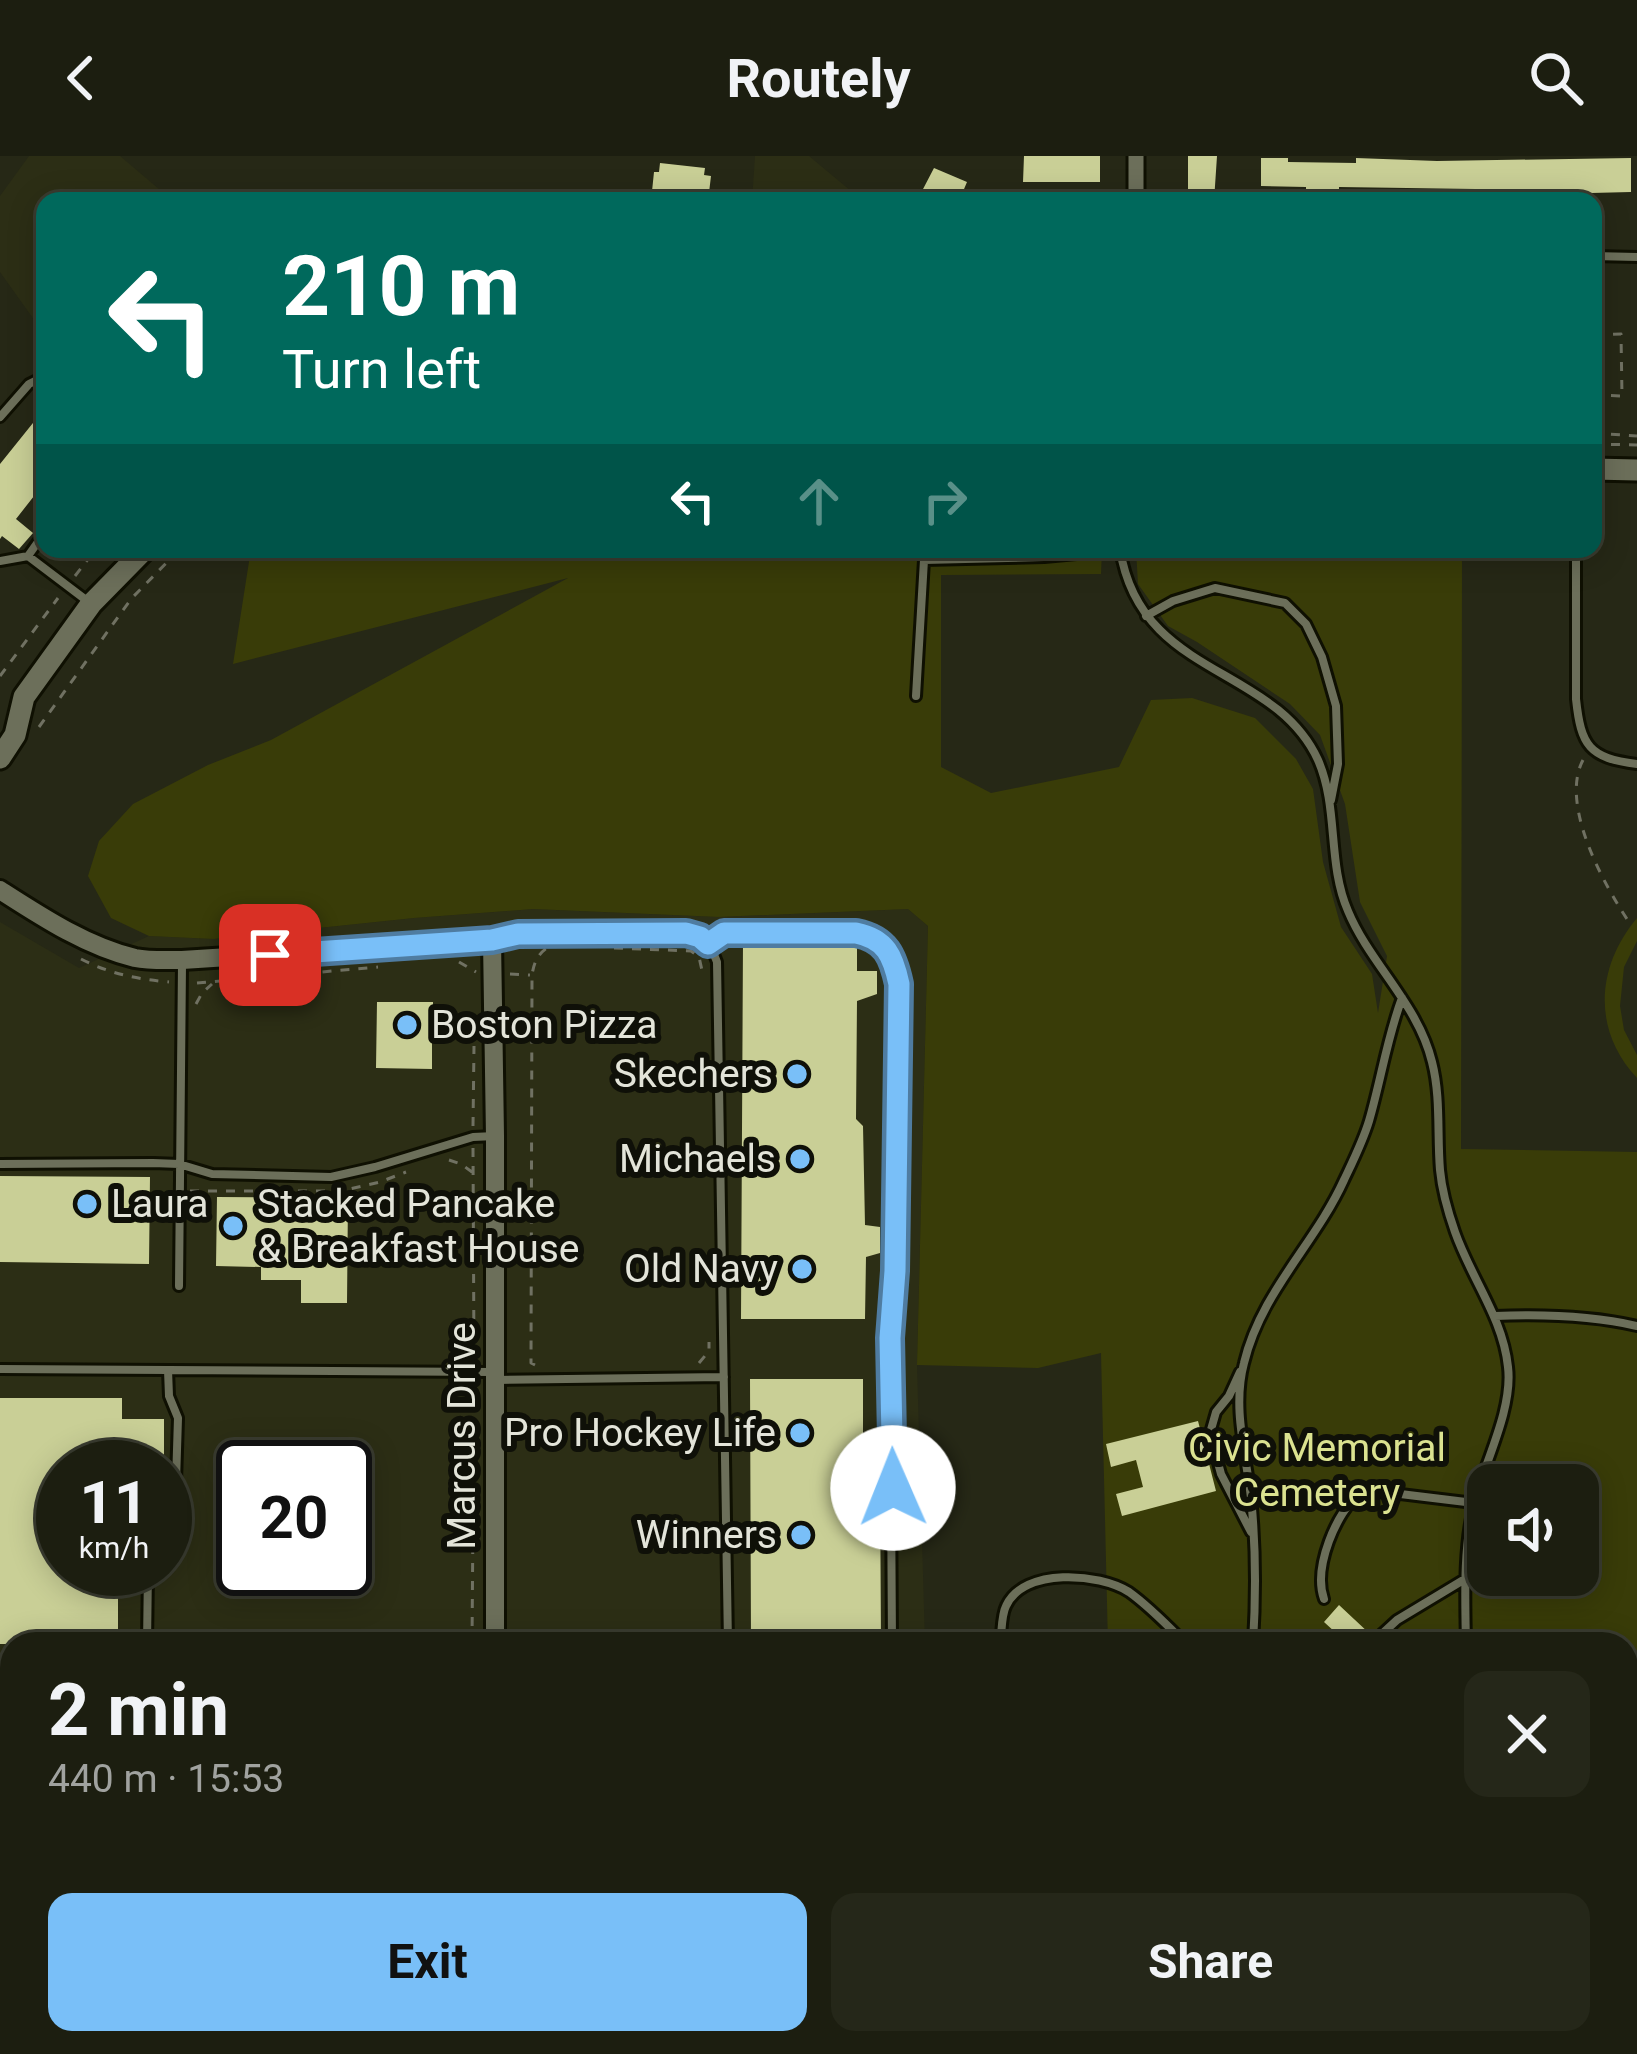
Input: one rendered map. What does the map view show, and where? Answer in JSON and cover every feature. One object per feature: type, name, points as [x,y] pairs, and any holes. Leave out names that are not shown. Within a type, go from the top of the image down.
[{"type":"main road","points":[[1602,469],[1637,470]]},
{"type":"main road","points":[[0,758],[15,736],[24,698],[91,604],[136,558]]},
{"type":"main road","points":[[0,710],[24,698]]},
{"type":"street","points":[[1136,156],[1136,192]]},
{"type":"street","points":[[0,890],[59,926],[139,959],[492,940]]},
{"type":"street","name":"Marcus Drive","points":[[492,940],[495,1632]]},
{"type":"lane","points":[[1602,256],[1637,256]]},
{"type":"lane","points":[[0,417],[36,381]]},
{"type":"lane","points":[[0,561],[28,556],[36,545]]},
{"type":"lane","points":[[28,556],[91,604]]},
{"type":"lane","points":[[916,696],[923,560],[1004,558]]},
{"type":"lane","points":[[1122,558],[1126,580],[1146,616],[1167,639],[1260,697],[1301,733],[1318,761],[1331,803],[1337,877],[1348,914],[1402,997],[1432,1059],[1444,1200],[1456,1237],[1495,1316],[1508,1366],[1504,1408],[1486,1464]]},
{"type":"lane","points":[[1576,558],[1579,723],[1589,748],[1598,756],[1637,764]]},
{"type":"lane","points":[[1146,616],[1215,588],[1285,603],[1306,624],[1322,657],[1336,706],[1338,764],[1331,803]]},
{"type":"lane","points":[[492,940],[518,934],[686,933],[708,944],[717,962],[728,1632]]},
{"type":"lane","points":[[708,944],[724,933],[856,933],[873,937],[893,958],[899,984],[890,1338],[892,1632]]},
{"type":"lane","points":[[179,1286],[182,960]]},
{"type":"lane","points":[[1254,1537],[1221,1474],[1210,1424],[1229,1396],[1257,1321],[1330,1209],[1356,1154],[1369,1123],[1402,997]]},
{"type":"lane","points":[[0,1164],[179,1164],[212,1174],[331,1177],[473,1137],[495,1136]]},
{"type":"lane","points":[[1495,1316],[1557,1315],[1637,1326]]},
{"type":"lane","points":[[1243,1365],[1238,1418],[1254,1537],[1253,1632]]},
{"type":"lane","points":[[0,1369],[724,1377]]},
{"type":"lane","points":[[168,1370],[177,1440]]},
{"type":"lane","points":[[1324,1599],[1322,1570],[1339,1516],[1360,1493],[1467,1502]]},
{"type":"lane","points":[[1466,1632],[1467,1562]]},
{"type":"lane","points":[[1002,1632],[1006,1605],[1023,1588],[1039,1579],[1076,1577],[1124,1589],[1174,1632]]},
{"type":"lane","points":[[1384,1632],[1465,1579]]},
{"type":"lane","points":[[147,1632],[148,1596]]},
{"type":"path","points":[[1602,335],[1621,334],[1622,396],[1602,395]]},
{"type":"path","points":[[1602,434],[1637,436]]},
{"type":"path","points":[[1602,444],[1637,445]]},
{"type":"path","points":[[0,676],[88,558]]},
{"type":"path","points":[[41,724],[130,598],[171,558]]},
{"type":"path","points":[[1589,748],[1577,772],[1583,827],[1608,892],[1631,925]]},
{"type":"path","points":[[540,1366],[531,1363],[532,975],[535,961],[550,946]]},
{"type":"path","points":[[616,948],[691,951],[703,965],[703,975]]},
{"type":"path","points":[[196,1003],[213,983]]},
{"type":"path","points":[[472,1632],[474,1043]]},
{"type":"path","points":[[688,1368],[705,1358],[709,1342]]},
{"type":"shaded area","points":[[29,156],[120,156],[162,192],[36,192],[36,322],[0,272],[0,196]]},
{"type":"shaded area","points":[[755,156],[809,156],[852,192],[753,192]]},
{"type":"shaded area","points":[[533,909],[719,917],[908,909],[928,926],[917,1365],[925,1632],[0,1632],[0,922],[79,968],[149,936],[214,939]]},
{"type":"green space","name":"Civic Memorial Cemetery","points":[[250,558],[1102,558],[1101,574],[941,575],[941,767],[991,793],[1119,767],[1151,700],[1192,698],[1255,718],[1296,759],[1313,789],[1323,862],[1341,927],[1372,974],[1378,1013],[1387,956],[1360,902],[1345,804],[1320,735],[1290,704],[1168,626],[1138,584],[1137,558],[1462,558],[1461,1149],[1637,1152],[1637,1632],[1108,1632],[1101,1353],[1038,1368],[917,1365],[928,926],[908,909],[719,917],[533,909],[214,939],[149,936],[111,918],[88,876],[99,841],[133,804],[208,765],[271,740],[568,578],[233,664]]},
{"type":"green space","points":[[1637,918],[1637,941],[1624,967],[1620,1006],[1624,1030],[1637,1055],[1637,1078],[1612,1040],[1605,998],[1613,957]]},
{"type":"building","points":[[1024,156],[1100,156],[1100,182],[1023,182]]},
{"type":"building","points":[[1188,156],[1217,156],[1215,192],[1188,192]]},
{"type":"building","points":[[1261,158],[1356,163],[1356,158],[1631,158],[1631,192],[1339,187],[1339,192],[1306,192],[1306,187],[1261,186]]},
{"type":"building","points":[[660,163],[705,168],[704,175],[711,176],[709,192],[652,192],[654,172],[659,172]]},
{"type":"building","points":[[934,168],[967,182],[963,192],[922,191]]},
{"type":"building","points":[[36,419],[36,493],[16,519],[33,533],[19,549],[0,539],[0,464]]},
{"type":"building","points":[[743,941],[855,941],[857,971],[877,971],[877,994],[857,1001],[856,1119],[863,1126],[865,1225],[880,1227],[880,1253],[866,1257],[865,1319],[741,1319]]},
{"type":"building","name":"Boston Pizza","points":[[377,1002],[433,1002],[433,1009],[438,1009],[438,1040],[432,1040],[432,1069],[376,1068]]},
{"type":"building","points":[[0,1176],[150,1177],[149,1264],[0,1262]]},
{"type":"building","points":[[217,1197],[348,1198],[347,1303],[301,1303],[301,1280],[261,1280],[261,1267],[216,1266]]},
{"type":"building","points":[[750,1379],[863,1379],[863,1474],[880,1474],[881,1632],[751,1632]]},
{"type":"building","points":[[0,1398],[122,1398],[122,1419],[164,1419],[164,1440],[36,1440],[36,1596],[118,1596],[118,1632],[0,1632]]},
{"type":"building","points":[[1198,1421],[1216,1491],[1122,1516],[1116,1494],[1143,1487],[1136,1460],[1111,1467],[1106,1444]]},
{"type":"building","points":[[1339,1605],[1368,1632],[1335,1632],[1324,1622]]},
{"type":"place","name":"Boston Pizza","points":[[407,1025]]},
{"type":"place","name":"Skechers","points":[[797,1074]]},
{"type":"place","name":"Michaels","points":[[800,1159]]},
{"type":"place","name":"Laura","points":[[87,1204]]},
{"type":"place","name":"Stacked Pancake & Breakfast House","points":[[233,1226]]},
{"type":"place","name":"Old Navy","points":[[802,1269]]},
{"type":"place","name":"Pro Hockey Life","points":[[800,1433]]},
{"type":"place","name":"Winners","points":[[801,1535]]},
{"type":"route","points":[[270,955],[492,940],[518,934],[686,933],[708,944],[724,933],[873,937],[893,958],[899,984],[890,1338],[893,1488]]}]
